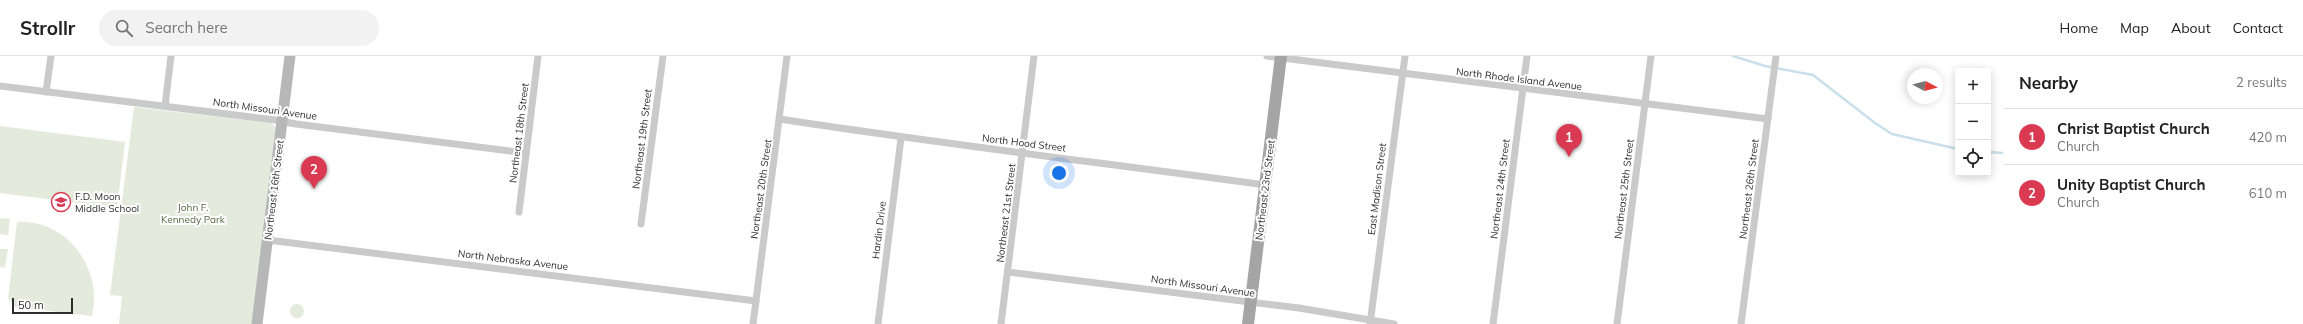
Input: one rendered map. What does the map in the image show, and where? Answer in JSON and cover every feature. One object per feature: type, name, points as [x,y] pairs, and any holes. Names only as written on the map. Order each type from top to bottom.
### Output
[{"type":"main road","name":"Northeast 23rd Street","points":[[1248,324],[1281,57]]},
{"type":"street","points":[[46,92],[51,56]]},
{"type":"street","points":[[165,106],[171,56]]},
{"type":"street","name":"Northeast 16th Street","points":[[257,324],[290,56]]},
{"type":"street","name":"Northeast 18th Street","points":[[519,212],[538,56]]},
{"type":"street","name":"Northeast 19th Street","points":[[641,224],[663,56]]},
{"type":"street","name":"Northeast 20th Street","points":[[753,324],[787,56]]},
{"type":"street","name":"Northeast 21st Street","points":[[1001,324],[1024,152],[1034,56]]},
{"type":"street","name":"North Rhode Island Avenue","points":[[1267,56],[1645,105],[1768,119]]},
{"type":"street","name":"East Madison Street","points":[[1370,322],[1405,56]]},
{"type":"street","name":"Northeast 24th Street","points":[[1493,324],[1527,56]]},
{"type":"street","name":"Northeast 25th Street","points":[[1617,324],[1651,56]]},
{"type":"street","name":"Northeast 26th Street","points":[[1741,324],[1776,56]]},
{"type":"street","name":"North Missouri Avenue","points":[[0,86],[526,153]]},
{"type":"street","name":"North Hood Street","points":[[780,119],[901,138],[1024,152],[1265,185]]},
{"type":"street","name":"Hardin Drive","points":[[878,324],[901,138]]},
{"type":"street","name":"North Nebraska Avenue","points":[[268,240],[756,300]]},
{"type":"street","name":"North Missouri Avenue","points":[[1008,272],[1250,302],[1330,313],[1370,322],[1394,324]]},
{"type":"green space","name":"John F. Kennedy Park","points":[[134,107],[271,123],[276,127],[252,324],[119,324],[122,296],[110,295]]},
{"type":"green space","points":[[0,126],[125,142],[117,208],[0,193]]},
{"type":"green space","points":[[0,218],[10,219],[8,235],[0,234]]},
{"type":"green space","points":[[17,222],[35,223],[52,229],[66,238],[78,251],[87,265],[92,281],[94,299],[92,316],[15,307],[8,298]]},
{"type":"green space","points":[[0,249],[8,249],[5,268],[0,267]]},
{"type":"green space","points":[[294,304],[300,304],[304,308],[304,314],[300,318],[294,318],[290,314],[290,308]]},
{"type":"waterway","points":[[1733,56],[1765,66],[1813,75],[1875,123],[1892,134],[1955,148]]},
{"type":"waterway","points":[[1991,152],[2003,153]]},
{"type":"place","name":"Christ Baptist Church","points":[[1569,157]]},
{"type":"place","name":"Unity Baptist Church","points":[[314,189]]},
{"type":"place","name":"F.D. Moon Middle School","points":[[61,202]]}]
